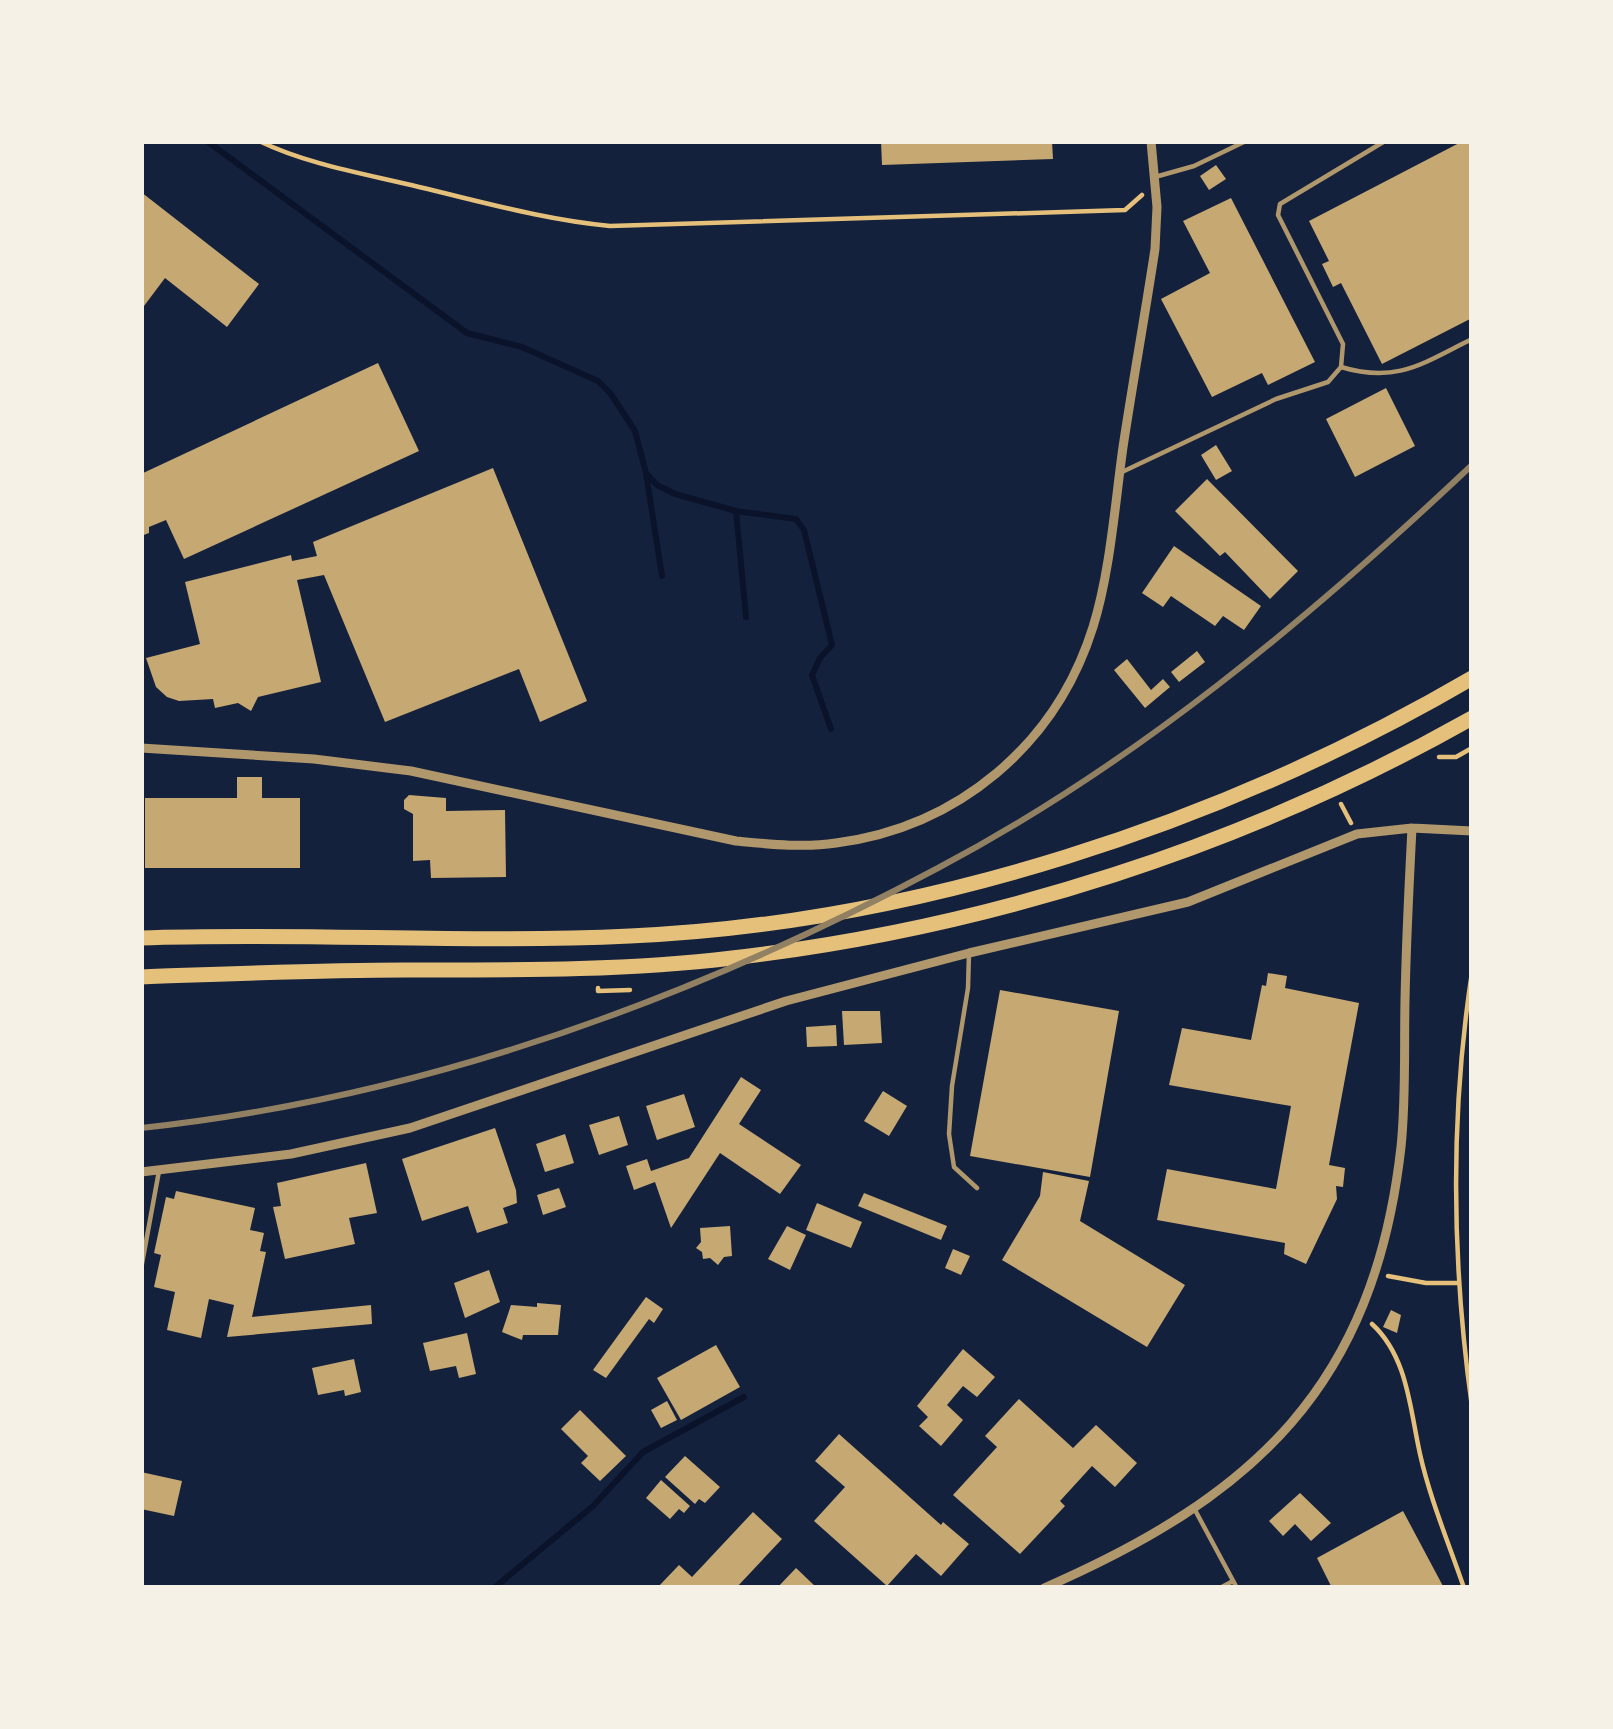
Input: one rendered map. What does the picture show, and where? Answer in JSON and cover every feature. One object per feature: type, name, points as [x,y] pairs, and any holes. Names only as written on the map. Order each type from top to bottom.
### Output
[{"type":"main road","points":[[141,938],[630,937],[834,911],[1048,863],[1256,784],[1359,739],[1472,678]]},
{"type":"main road","points":[[141,977],[633,966],[822,946],[951,920],[1177,853],[1304,802],[1472,718]]},
{"type":"street","points":[[141,748],[314,759],[411,771],[736,842],[833,844],[919,822],[959,802],[999,773],[1053,714],[1095,622],[1155,249],[1150,141]]},
{"type":"street","points":[[141,1172],[270,1157],[378,1137],[766,1007],[1188,902],[1336,840],[1412,828],[1470,830]]},
{"type":"street","points":[[1044,1588],[1122,1553],[1196,1510],[1253,1464],[1304,1407],[1361,1313],[1388,1233],[1402,1144],[1412,828]]},
{"type":"lane","points":[[1155,181],[1246,141]]},
{"type":"lane","points":[[1119,473],[1276,399],[1328,382],[1341,367],[1343,344],[1278,214],[1280,204],[1385,141]]},
{"type":"lane","points":[[1341,367],[1370,376],[1410,369],[1472,339]]},
{"type":"lane","points":[[969,953],[950,1134],[954,1167],[977,1188]]},
{"type":"lane","points":[[141,1269],[159,1171]]},
{"type":"lane","points":[[1196,1510],[1235,1584],[1220,1588]]},
{"type":"path","points":[[259,141],[284,153],[415,186],[566,222],[610,226],[1125,210],[1155,181]]},
{"type":"path","points":[[1434,758],[1456,757],[1472,748]]},
{"type":"path","points":[[1472,972],[1456,1171],[1459,1283],[1472,1407]]},
{"type":"path","points":[[598,982],[598,991],[630,990]]},
{"type":"path","points":[[1376,1273],[1426,1283],[1459,1283]]},
{"type":"path","points":[[1361,1313],[1382,1333],[1411,1396],[1420,1454],[1464,1588]]},
{"type":"building","points":[[881,141],[1052,141],[1053,159],[882,165]]},
{"type":"building","points":[[1463,141],[1472,141],[1472,318],[1382,364],[1341,283],[1333,287],[1322,264],[1329,261],[1309,221]]},
{"type":"building","points":[[1216,165],[1226,179],[1209,190],[1200,176]]},
{"type":"building","points":[[141,192],[259,284],[227,327],[165,278],[141,310]]},
{"type":"building","points":[[1231,198],[1315,362],[1268,385],[1262,373],[1212,397],[1161,299],[1210,273],[1183,221]]},
{"type":"building","points":[[378,363],[419,451],[184,559],[166,520],[141,536],[141,474]]},
{"type":"building","points":[[1386,388],[1415,446],[1355,477],[1326,419]]},
{"type":"building","points":[[1216,445],[1232,471],[1216,480],[1201,455]]},
{"type":"building","points":[[493,468],[587,701],[540,722],[519,669],[385,722],[324,575],[297,580],[321,682],[258,697],[251,711],[238,703],[215,708],[213,699],[179,701],[156,687],[146,658],[200,644],[185,582],[291,555],[292,561],[317,556],[313,542]]},
{"type":"building","points":[[1207,479],[1298,571],[1270,599],[1225,552],[1220,556],[1175,511]]},
{"type":"building","points":[[1174,546],[1261,606],[1244,630],[1223,616],[1215,626],[1171,596],[1163,607],[1142,593]]},
{"type":"building","points":[[1197,651],[1205,662],[1179,682],[1171,672]]},
{"type":"building","points":[[1127,659],[1151,690],[1163,679],[1170,687],[1145,708],[1114,670]]},
{"type":"building","points":[[237,777],[262,777],[262,798],[300,798],[300,868],[145,868],[145,798],[237,798]]},
{"type":"building","points":[[409,795],[446,798],[446,811],[505,810],[506,877],[431,878],[430,860],[413,861],[413,814],[404,809]]},
{"type":"building","points":[[1268,973],[1287,976],[1285,988],[1359,1003],[1329,1165],[1345,1168],[1343,1187],[1336,1186],[1337,1199],[1306,1264],[1284,1254],[1285,1243],[1157,1220],[1167,1169],[1276,1189],[1291,1106],[1169,1085],[1182,1028],[1251,1040]]},
{"type":"building","points":[[1000,990],[1119,1011],[1090,1177],[970,1156]]},
{"type":"building","points":[[842,1011],[880,1011],[882,1043],[844,1045]]},
{"type":"building","points":[[836,1025],[837,1046],[807,1047],[806,1027]]},
{"type":"building","points":[[741,1077],[761,1090],[739,1124],[801,1165],[780,1194],[720,1153],[671,1228],[655,1182],[634,1190],[626,1166],[647,1159],[651,1171],[689,1158]]},
{"type":"building","points":[[883,1091],[907,1106],[889,1136],[864,1121]]},
{"type":"building","points":[[684,1094],[695,1127],[657,1140],[646,1106]]},
{"type":"building","points":[[619,1116],[628,1145],[599,1155],[589,1125]]},
{"type":"building","points":[[495,1128],[516,1190],[517,1203],[503,1208],[508,1223],[477,1233],[468,1206],[422,1221],[402,1159]]},
{"type":"building","points":[[565,1134],[574,1163],[545,1172],[536,1144]]},
{"type":"building","points":[[366,1163],[377,1213],[349,1218],[355,1244],[285,1259],[273,1207],[281,1206],[277,1183]]},
{"type":"building","points":[[1043,1172],[1089,1181],[1080,1221],[1185,1285],[1147,1347],[1002,1260],[1040,1196]]},
{"type":"building","points":[[559,1188],[566,1207],[543,1215],[537,1195]]},
{"type":"building","points":[[176,1191],[255,1208],[250,1230],[264,1233],[260,1251],[266,1252],[252,1317],[371,1305],[372,1324],[227,1337],[234,1305],[209,1299],[201,1338],[167,1330],[175,1292],[154,1287],[161,1255],[154,1253],[166,1197],[174,1199]]},
{"type":"building","points":[[864,1193],[947,1226],[941,1240],[858,1206]]},
{"type":"building","points":[[817,1203],[862,1222],[851,1248],[806,1230]]},
{"type":"building","points":[[730,1226],[732,1256],[718,1265],[703,1259],[696,1248],[701,1242],[700,1228]]},
{"type":"building","points":[[787,1226],[806,1235],[790,1270],[768,1259]]},
{"type":"building","points":[[953,1249],[970,1256],[961,1275],[945,1268]]},
{"type":"building","points":[[489,1270],[500,1302],[465,1318],[454,1283]]},
{"type":"building","points":[[646,1297],[663,1309],[654,1323],[649,1319],[606,1378],[593,1370]]},
{"type":"building","points":[[537,1303],[561,1305],[558,1335],[523,1335],[522,1340],[502,1332],[511,1305],[537,1307]]},
{"type":"building","points":[[1391,1310],[1401,1315],[1397,1333],[1383,1327]]},
{"type":"building","points":[[467,1333],[476,1374],[459,1378],[456,1366],[430,1371],[423,1343]]},
{"type":"building","points":[[716,1345],[740,1387],[681,1420],[657,1378]]},
{"type":"building","points":[[963,1349],[995,1377],[977,1397],[963,1386],[947,1405],[963,1420],[941,1446],[919,1426],[928,1417],[917,1406]]},
{"type":"building","points":[[354,1359],[361,1392],[318,1395],[312,1368]]},
{"type":"building","points":[[1019,1399],[1073,1448],[1096,1425],[1137,1463],[1115,1487],[1092,1466],[1060,1501],[1065,1506],[1020,1554],[953,1495],[997,1447],[985,1436]]},
{"type":"building","points":[[667,1401],[677,1420],[661,1428],[651,1410]]},
{"type":"building","points":[[580,1410],[626,1456],[600,1481],[581,1463],[588,1456],[561,1429]]},
{"type":"building","points":[[839,1434],[969,1544],[941,1576],[916,1554],[887,1586],[814,1521],[845,1487],[815,1461]]},
{"type":"building","points":[[685,1456],[720,1487],[705,1503],[699,1499],[695,1504],[665,1477]]},
{"type":"building","points":[[141,1472],[182,1481],[174,1516],[141,1509]]},
{"type":"building","points":[[661,1480],[690,1506],[684,1513],[679,1509],[670,1519],[646,1498]]},
{"type":"building","points":[[1300,1493],[1331,1523],[1311,1541],[1295,1524],[1283,1536],[1269,1521]]},
{"type":"building","points":[[1403,1511],[1444,1588],[1332,1588],[1317,1558]]},
{"type":"building","points":[[753,1512],[782,1539],[736,1588],[657,1588],[679,1565],[692,1577]]},
{"type":"building","points":[[796,1568],[817,1588],[777,1588]]},
{"type":"waterway","points":[[207,141],[467,333],[522,347],[598,381],[635,431],[646,473],[657,485],[736,511],[796,519],[804,530],[832,645],[812,675],[831,729]]},
{"type":"waterway","points":[[646,473],[662,576]]},
{"type":"waterway","points":[[736,511],[746,617]]},
{"type":"waterway","points":[[494,1588],[593,1506],[643,1452],[744,1397]]},
{"type":"railway","points":[[141,1128],[246,1114],[451,1067],[651,1000],[844,916],[1011,827],[1151,735],[1284,632],[1472,465]]}]
